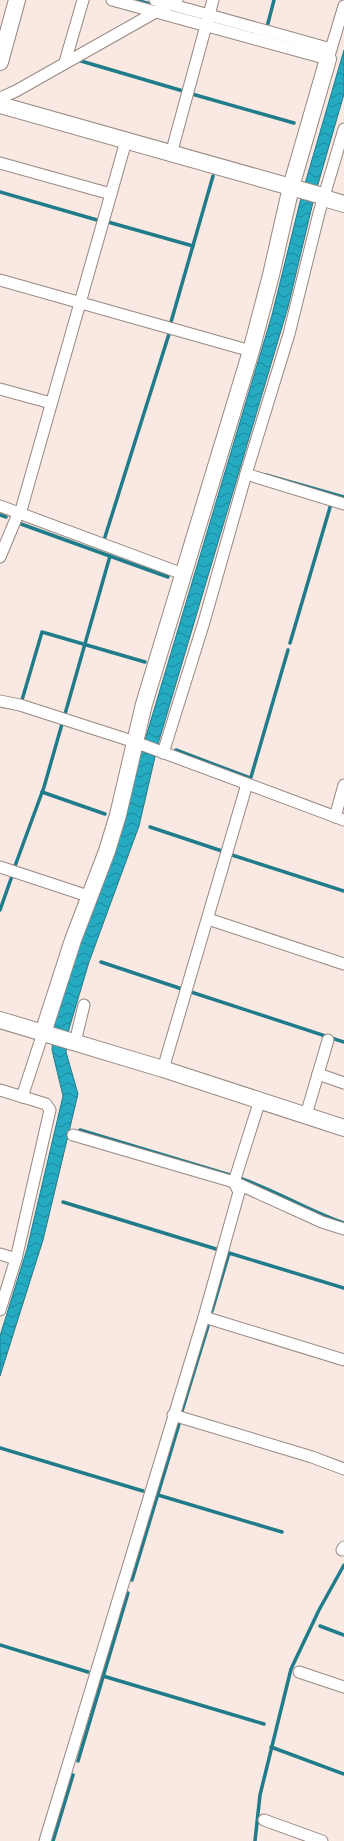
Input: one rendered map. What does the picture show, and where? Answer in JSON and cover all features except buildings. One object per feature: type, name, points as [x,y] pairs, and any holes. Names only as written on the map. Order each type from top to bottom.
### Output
[{"type":"street","points":[[0,62],[17,0]]},
{"type":"street","points":[[65,62],[83,0]]},
{"type":"street","points":[[112,0],[208,21],[330,54]]},
{"type":"street","points":[[155,0],[173,2],[208,21]]},
{"type":"street","points":[[171,154],[213,0]]},
{"type":"street","points":[[0,98],[16,91],[173,2]]},
{"type":"street","points":[[22,1097],[47,1034],[73,940],[88,896],[107,851],[118,815],[138,743],[144,704],[251,351],[344,6]]},
{"type":"street","points":[[0,105],[294,188],[344,204]]},
{"type":"street","points":[[161,752],[204,622],[246,474],[289,334],[321,196],[344,129]]},
{"type":"street","points":[[0,557],[19,514],[126,141]]},
{"type":"street","points":[[0,162],[111,194]]},
{"type":"street","points":[[0,280],[251,351]]},
{"type":"street","points":[[0,389],[51,403]]},
{"type":"street","points":[[246,474],[344,504]]},
{"type":"street","points":[[0,506],[183,574]]},
{"type":"street","points":[[0,701],[20,705],[138,743],[339,818],[344,785]]},
{"type":"street","points":[[163,1069],[247,784]]},
{"type":"street","points":[[0,866],[88,896]]},
{"type":"street","points":[[208,919],[344,964]]},
{"type":"street","points":[[75,1042],[84,1005]]},
{"type":"street","points":[[0,1020],[163,1069],[344,1128]]},
{"type":"street","points":[[306,1115],[328,1040]]},
{"type":"street","points":[[318,1074],[344,1083]]},
{"type":"street","points":[[0,1090],[46,1104],[50,1110],[16,1259],[0,1310]]},
{"type":"street","points":[[45,1841],[173,1415],[204,1317],[239,1192],[234,1182],[260,1100]]},
{"type":"street","points":[[73,1135],[234,1182],[322,1222],[344,1229]]},
{"type":"street","points":[[0,1254],[16,1259]]},
{"type":"street","points":[[204,1317],[344,1360]]},
{"type":"street","points":[[173,1415],[312,1457],[344,1469]]},
{"type":"street","points":[[299,1672],[344,1687]]},
{"type":"street","points":[[264,1820],[322,1841]]},
{"type":"water","points":[[344,50],[344,94],[314,198],[288,307],[158,744],[139,826],[89,962],[69,1029],[66,1052],[78,1094],[43,1240],[0,1376],[0,1336],[27,1249],[63,1096],[52,1050],[54,1023],[81,938],[126,817],[141,749],[145,740],[272,315],[302,194]]},
{"type":"waterway","points":[[136,0],[154,5]]},
{"type":"waterway","points":[[267,27],[274,0]]},
{"type":"waterway","points":[[81,61],[183,91]]},
{"type":"waterway","points":[[192,94],[294,123]]},
{"type":"waterway","points":[[171,322],[213,176]]},
{"type":"waterway","points":[[0,192],[97,220]]},
{"type":"waterway","points":[[108,222],[193,246]]},
{"type":"waterway","points":[[104,540],[169,334]]},
{"type":"waterway","points":[[266,475],[344,497]]},
{"type":"waterway","points":[[290,643],[331,504]]},
{"type":"waterway","points":[[0,515],[6,517]]},
{"type":"waterway","points":[[21,524],[168,577]]},
{"type":"waterway","points":[[65,714],[110,556]]},
{"type":"waterway","points":[[22,700],[42,632],[145,662]]},
{"type":"waterway","points":[[176,750],[250,778],[288,650]]},
{"type":"waterway","points":[[15,866],[44,787],[62,724]]},
{"type":"waterway","points":[[42,792],[105,814]]},
{"type":"waterway","points":[[150,827],[222,851]]},
{"type":"waterway","points":[[232,855],[344,891]]},
{"type":"waterway","points":[[0,910],[12,876]]},
{"type":"waterway","points":[[101,962],[182,989]]},
{"type":"waterway","points":[[191,992],[344,1042]]},
{"type":"waterway","points":[[80,1130],[230,1175]]},
{"type":"waterway","points":[[242,1179],[344,1223]]},
{"type":"waterway","points":[[63,1202],[216,1249]]},
{"type":"waterway","points":[[212,1311],[229,1253],[344,1288]]},
{"type":"waterway","points":[[182,1411],[208,1326]]},
{"type":"waterway","points":[[132,1580],[179,1424]]},
{"type":"waterway","points":[[0,1448],[143,1491]]},
{"type":"waterway","points":[[158,1495],[282,1532]]},
{"type":"waterway","points":[[255,1841],[260,1795],[291,1669],[319,1610],[344,1565]]},
{"type":"waterway","points":[[78,1761],[128,1593]]},
{"type":"waterway","points":[[320,1626],[344,1635]]},
{"type":"waterway","points":[[0,1645],[88,1672]]},
{"type":"waterway","points":[[103,1676],[264,1724]]},
{"type":"waterway","points":[[271,1747],[344,1774]]},
{"type":"waterway","points":[[53,1841],[73,1775]]}]
